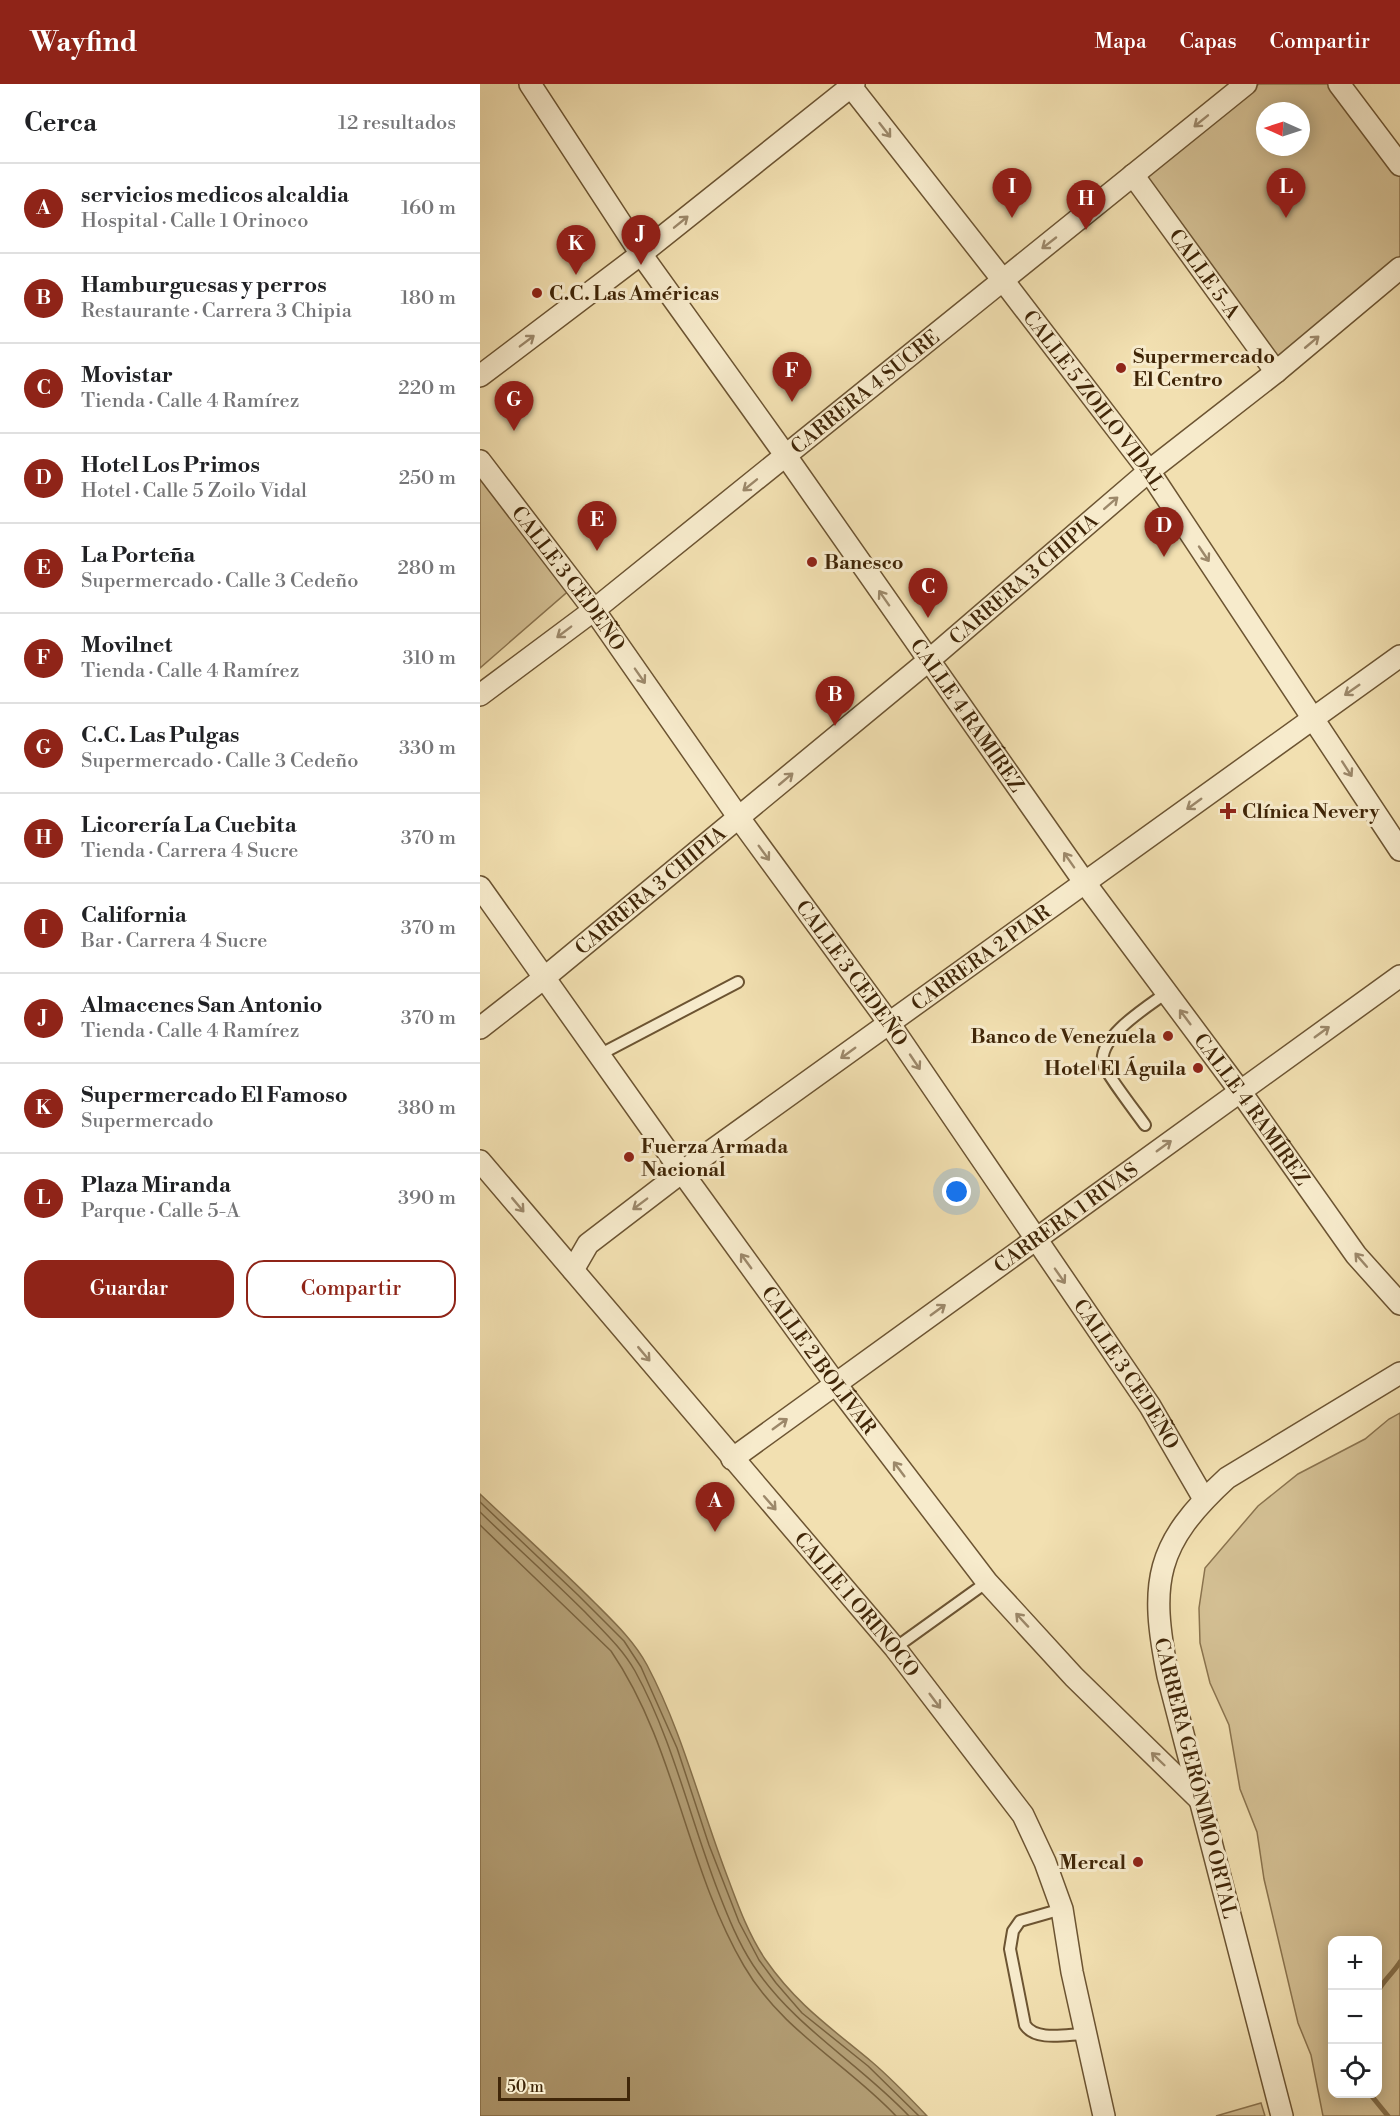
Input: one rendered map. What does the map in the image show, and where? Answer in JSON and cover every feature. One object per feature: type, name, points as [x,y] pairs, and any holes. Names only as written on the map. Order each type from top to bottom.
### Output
[{"type":"street","name":"CALLE 4 RAMÍREZ","points":[[530,84],[641,254],[786,456],[1085,883],[1240,1091],[1356,1255],[1400,1304]]},
{"type":"street","name":"CARRERA 4 SUCRE","points":[[480,694],[594,610],[1246,84]]},
{"type":"street","points":[[1339,84],[1400,165]]},
{"type":"street","points":[[480,376],[641,254],[852,85]]},
{"type":"street","name":"CALLE 5 ZOILO VIDAL","points":[[852,85],[1149,471],[1400,850]]},
{"type":"street","name":"CALLE 5-A","points":[[1133,176],[1276,372]]},
{"type":"street","name":"CARRERA 3 CHIPIA","points":[[480,1028],[544,978],[928,661],[1149,471],[1276,372],[1400,268]]},
{"type":"street","name":"CALLE 3 CEDEÑO","points":[[480,461],[594,610],[739,818],[889,1023],[1150,1406],[1204,1500]]},
{"type":"street","name":"CARRERA 2 PIAR","points":[[573,1270],[588,1244],[682,1172],[1400,656]]},
{"type":"street","name":"CALLE 2 BOLÍVAR","points":[[480,887],[598,1055],[835,1383],[987,1582],[1074,1677],[1200,1800]]},
{"type":"street","name":"CARRERA 1 RIVAS","points":[[732,1458],[1400,976]]},
{"type":"street","name":"CALLE 1 ORINOCO","points":[[480,1161],[896,1648],[1023,1815],[1045,1862],[1062,1909],[1072,1972],[1104,2116]]},
{"type":"street","name":"CARRERA GERÓNIMO ORTAL","points":[[1282,2116],[1168,1676],[1158,1614],[1160,1579],[1172,1544],[1181,1528],[1204,1500],[1227,1478],[1400,1373]]},
{"type":"lane","points":[[598,1055],[738,982]]},
{"type":"lane","points":[[1145,1125],[1103,1065],[1103,1049],[1110,1038],[1166,993]]},
{"type":"lane","points":[[896,1648],[987,1582]]},
{"type":"lane","points":[[1062,1909],[1020,1921],[1013,1931],[1010,1949],[1025,2025],[1029,2031],[1037,2035],[1086,2034]]},
{"type":"shaded area","points":[[1259,84],[1331,84],[1400,175],[1400,260],[1277,363],[1142,177]]},
{"type":"shaded area","points":[[480,451],[573,587],[480,668]]},
{"type":"shaded area","points":[[1400,1413],[1400,2116],[1323,2116],[1311,2055],[1298,2023],[1264,1879],[1257,1832],[1240,1789],[1229,1725],[1210,1683],[1200,1643],[1199,1608],[1205,1568],[1258,1506],[1298,1474],[1365,1439]]},
{"type":"shaded area","points":[[1261,2103],[1265,2116],[1216,2116]]},
{"type":"water","points":[[480,1494],[602,1610],[642,1656],[671,1717],[741,1911],[765,1959],[802,2003],[879,2068],[927,2116],[480,2116]]},
{"type":"waterway","points":[[1379,1990],[1400,1962]]},
{"type":"waterway","points":[[1373,2098],[1388,2116]]},
{"type":"place","name":"California","points":[[1012,218]]},
{"type":"place","name":"Plaza Miranda","points":[[1286,218]]},
{"type":"place","name":"Licorería La Cuebita","points":[[1086,230]]},
{"type":"place","name":"Almacenes San Antonio","points":[[641,265]]},
{"type":"place","name":"Supermercado El Famoso","points":[[576,275]]},
{"type":"place","name":"C.C. Las Américas","points":[[537,293]]},
{"type":"place","name":"Supermercado El Centro","points":[[1121,368]]},
{"type":"place","name":"Movilnet","points":[[792,402]]},
{"type":"place","name":"C.C. Las Pulgas","points":[[514,431]]},
{"type":"place","name":"La Porteña","points":[[597,551]]},
{"type":"place","name":"Hotel Los Primos","points":[[1164,557]]},
{"type":"place","name":"Banesco","points":[[812,562]]},
{"type":"place","name":"Movistar","points":[[928,618]]},
{"type":"place","name":"Hamburguesas y perros","points":[[835,726]]},
{"type":"place","name":"Clínica Nevery","points":[[1228,811]]},
{"type":"place","name":"Banco de Venezuela","points":[[1168,1036]]},
{"type":"place","name":"Hotel El Águila","points":[[1198,1068]]},
{"type":"place","name":"Fuerza Armada Nacional","points":[[629,1157]]},
{"type":"place","name":"servicios medicos alcaldia","points":[[715,1532]]},
{"type":"place","name":"Mercal","points":[[1138,1862]]}]
